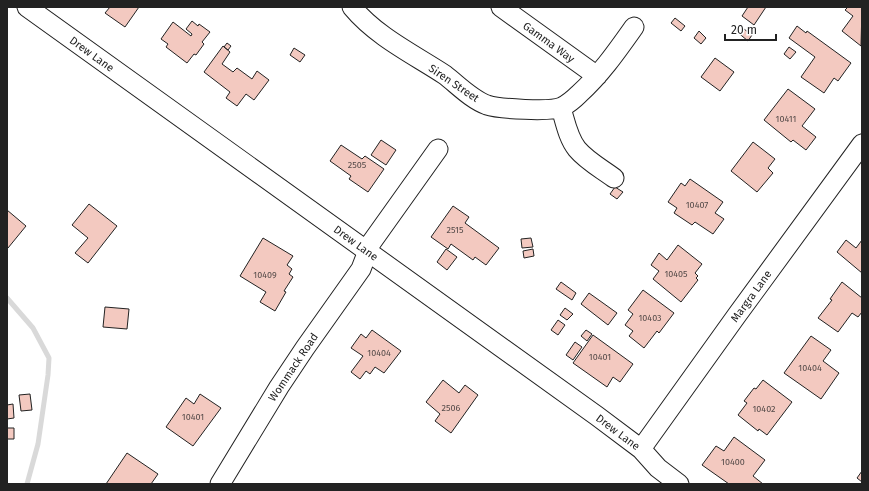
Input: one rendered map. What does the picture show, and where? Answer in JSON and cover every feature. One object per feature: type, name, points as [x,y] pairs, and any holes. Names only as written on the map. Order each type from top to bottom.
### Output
[{"type":"street","name":"Drew Lane","points":[[27,7],[641,449],[658,468],[679,484]]},
{"type":"street","name":"Siren Street","points":[[352,7],[372,26],[406,52],[443,74],[474,98],[486,104],[499,108],[515,109],[561,108]]},
{"type":"street","name":"Gamma Way","points":[[501,7],[597,76]]},
{"type":"street","points":[[614,178],[576,149],[571,139],[561,108],[573,99],[597,76],[634,27]]},
{"type":"street","name":"Margra Lane","points":[[641,449],[862,144]]},
{"type":"street","name":"Wommack Road","points":[[220,484],[304,348],[361,270],[376,235],[438,149]]},
{"type":"building","points":[[110,7],[139,7],[125,27],[105,13]]},
{"type":"building","points":[[748,7],[766,7],[754,25],[742,16]]},
{"type":"building","points":[[848,7],[862,7],[861,46],[842,31],[853,16],[845,10]]},
{"type":"building","points":[[675,18],[685,26],[681,31],[671,23]]},
{"type":"building","points":[[192,21],[210,32],[202,42],[204,44],[196,55],[194,54],[187,63],[166,47],[168,44],[161,39],[173,22],[191,36],[192,34],[186,29]]},
{"type":"building","points":[[740,26],[752,35],[748,41],[736,31]]},
{"type":"building","points":[[797,26],[806,33],[807,31],[851,63],[838,81],[834,78],[824,93],[801,77],[815,57],[789,38]]},
{"type":"building","points":[[699,31],[706,38],[701,44],[694,38]]},
{"type":"building","points":[[227,43],[231,46],[228,50],[224,47]]},
{"type":"building","points":[[223,46],[230,52],[222,64],[233,72],[237,68],[252,79],[257,71],[269,80],[254,100],[246,94],[237,106],[226,98],[230,92],[204,72]]},
{"type":"building","points":[[789,47],[796,52],[790,59],[784,54]]},
{"type":"building","points":[[294,48],[305,55],[300,62],[290,55]]},
{"type":"building","points":[[715,58],[734,72],[720,91],[701,77]]},
{"type":"building","points":[[788,89],[815,109],[802,126],[816,137],[806,150],[793,140],[791,142],[764,120]]},
{"type":"building","points":[[381,140],[396,150],[386,165],[371,155]]},
{"type":"building","points":[[753,142],[775,159],[768,168],[773,173],[757,192],[731,171]]},
{"type":"building","points":[[341,145],[362,159],[365,156],[384,169],[368,192],[349,179],[351,176],[330,161]]},
{"type":"building","points":[[690,179],[723,202],[715,213],[724,219],[713,234],[695,222],[692,225],[674,213],[677,208],[668,202],[681,183],[685,186]]},
{"type":"building","points":[[615,187],[623,192],[617,199],[610,194]]},
{"type":"building","points":[[89,204],[117,226],[88,263],[75,253],[88,238],[72,225]]},
{"type":"building","points":[[453,206],[469,217],[465,223],[499,248],[486,265],[475,257],[473,260],[451,244],[448,249],[431,237]]},
{"type":"building","points":[[7,210],[26,226],[8,248],[7,247]]},
{"type":"building","points":[[263,238],[293,256],[287,265],[292,269],[289,274],[293,277],[284,291],[286,292],[275,311],[260,302],[266,292],[240,276]]},
{"type":"building","points":[[531,238],[533,247],[522,248],[521,239]]},
{"type":"building","points":[[846,240],[856,248],[862,240],[862,273],[837,252]]},
{"type":"building","points":[[678,245],[702,264],[695,273],[698,276],[696,278],[698,280],[681,302],[653,279],[659,271],[651,265],[659,253],[667,260]]},
{"type":"building","points":[[446,249],[457,257],[447,270],[437,262]]},
{"type":"building","points":[[533,249],[534,256],[524,258],[523,251]]},
{"type":"building","points":[[561,282],[576,293],[572,300],[556,289]]},
{"type":"building","points":[[842,282],[862,298],[862,312],[858,317],[852,313],[838,332],[818,318],[832,300],[830,299]]},
{"type":"building","points":[[643,290],[674,313],[659,333],[657,331],[644,348],[629,336],[633,331],[625,325],[633,314],[628,310]]},
{"type":"building","points":[[589,293],[617,313],[608,325],[581,304]]},
{"type":"building","points":[[105,307],[129,309],[127,329],[103,327]]},
{"type":"building","points":[[565,308],[573,314],[567,320],[560,315]]},
{"type":"building","points":[[558,320],[565,325],[558,335],[551,330]]},
{"type":"building","points":[[372,330],[401,351],[384,373],[375,367],[370,374],[366,371],[360,379],[351,372],[363,356],[351,348],[361,334],[366,338]]},
{"type":"building","points":[[586,330],[592,334],[587,341],[581,336]]},
{"type":"building","points":[[593,335],[633,364],[620,382],[613,377],[607,387],[573,363]]},
{"type":"building","points":[[811,336],[831,350],[823,361],[839,373],[821,399],[784,373]]},
{"type":"building","points":[[575,342],[582,347],[573,360],[566,355]]},
{"type":"building","points":[[443,380],[459,393],[465,385],[478,395],[451,433],[435,421],[440,414],[426,402]]},
{"type":"building","points":[[763,380],[792,402],[767,435],[759,429],[758,431],[738,415],[747,403],[744,401],[754,388],[756,389]]},
{"type":"building","points":[[30,394],[32,410],[21,411],[19,395]]},
{"type":"building","points":[[200,394],[221,408],[193,446],[166,427],[186,398],[194,404]]},
{"type":"building","points":[[13,404],[14,418],[7,419],[7,405]]},
{"type":"building","points":[[7,428],[14,428],[14,439],[7,439]]},
{"type":"building","points":[[734,437],[765,460],[753,476],[763,484],[729,484],[702,465],[716,446],[724,451]]},
{"type":"building","points":[[127,453],[158,474],[151,484],[106,484]]},
{"type":"building","points":[[862,471],[862,482],[857,478]]},
{"type":"waterway","points":[[7,298],[33,328],[49,358],[38,444],[27,484]]}]
